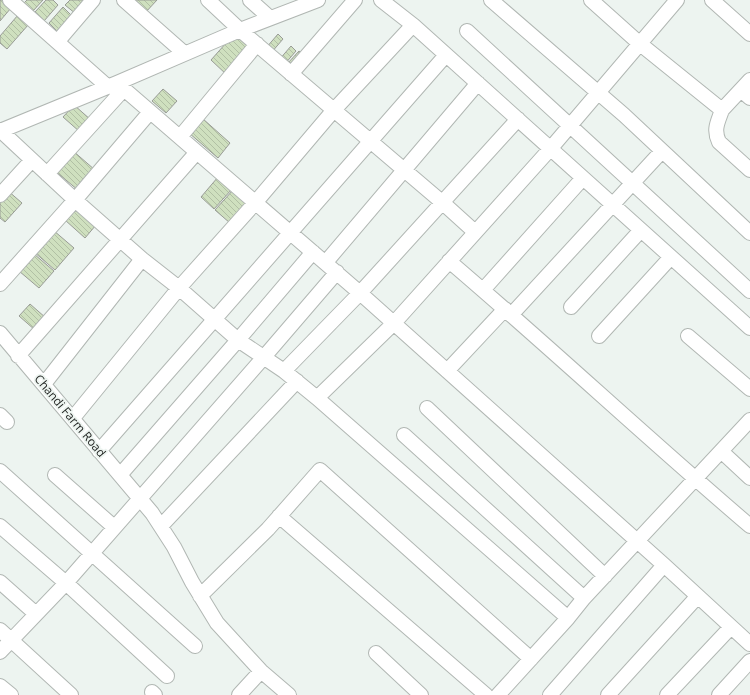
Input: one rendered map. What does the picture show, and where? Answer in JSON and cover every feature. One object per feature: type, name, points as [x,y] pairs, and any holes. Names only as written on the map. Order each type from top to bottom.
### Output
[{"type":"street","points":[[10,0],[58,41],[150,112],[326,262],[750,644]]},
{"type":"street","points":[[58,41],[93,0]]},
{"type":"street","points":[[124,0],[184,53]]},
{"type":"street","points":[[208,0],[240,30],[475,232]]},
{"type":"street","points":[[250,0],[270,18]]},
{"type":"street","points":[[318,0],[184,53],[117,86],[0,131],[142,259],[179,288],[238,340],[284,371],[318,398],[568,618]]},
{"type":"street","points":[[291,74],[355,0]]},
{"type":"street","points":[[381,0],[413,25],[750,328]]},
{"type":"street","points":[[491,0],[598,93],[750,233]]},
{"type":"street","points":[[591,0],[639,43],[722,110]]},
{"type":"street","points":[[318,398],[394,323],[550,148],[677,0]]},
{"type":"street","points":[[712,0],[750,34]]},
{"type":"street","points":[[73,418],[179,288],[334,111],[413,25]]},
{"type":"street","points":[[467,31],[750,291]]},
{"type":"street","points":[[180,137],[257,44]]},
{"type":"street","points":[[99,451],[446,55]]},
{"type":"street","points":[[326,262],[478,83]]},
{"type":"street","points":[[47,174],[117,86]]},
{"type":"street","points":[[747,89],[722,110],[715,131],[719,142],[750,170]]},
{"type":"street","points":[[0,284],[75,200],[150,112]]},
{"type":"street","points":[[284,371],[360,293],[518,119]]},
{"type":"street","points":[[447,371],[508,312],[613,205],[662,151]]},
{"type":"street","points":[[18,356],[197,152]]},
{"type":"street","points":[[0,195],[32,160]]},
{"type":"street","points":[[483,290],[583,178]]},
{"type":"street","points":[[571,307],[641,230]]},
{"type":"street","points":[[120,475],[313,252]]},
{"type":"street","points":[[599,336],[671,257]]},
{"type":"street","points":[[44,384],[142,259]]},
{"type":"street","points":[[449,261],[694,479],[750,526]]},
{"type":"street","points":[[0,652],[66,583],[337,272]]},
{"type":"street","name":"Chandi Farm Road","points":[[0,334],[140,498],[161,526],[200,596],[217,623],[261,672],[289,695]]},
{"type":"street","points":[[688,336],[750,389]]},
{"type":"street","points":[[161,526],[297,381]]},
{"type":"street","points":[[427,408],[605,576]]},
{"type":"street","points":[[498,695],[568,618],[584,598],[638,542],[694,479],[750,420]]},
{"type":"street","points":[[404,435],[584,598]]},
{"type":"street","points":[[721,451],[750,478]]},
{"type":"street","points":[[200,596],[241,556],[320,470],[531,659]]},
{"type":"street","points":[[0,471],[195,646]]},
{"type":"street","points":[[55,475],[114,527]]},
{"type":"street","points":[[279,516],[486,695]]},
{"type":"street","points":[[0,526],[66,583],[167,676]]},
{"type":"street","points":[[550,695],[664,566]]},
{"type":"street","points":[[0,582],[36,614]]},
{"type":"street","points":[[608,695],[697,597]]},
{"type":"street","points":[[667,695],[731,627]]},
{"type":"street","points":[[0,630],[71,695]]},
{"type":"street","points":[[376,652],[421,695]]},
{"type":"street","points":[[719,695],[750,661]]},
{"type":"street","points":[[239,695],[261,672]]},
{"type":"street","points":[[0,686],[10,695]]},
{"type":"building","points":[[0,0],[11,8],[0,21]]},
{"type":"building","points":[[27,0],[43,0],[33,11],[24,3]]},
{"type":"building","points":[[46,0],[53,0],[58,5],[44,21],[35,12]]},
{"type":"building","points":[[70,0],[89,0],[76,14],[65,5]]},
{"type":"building","points":[[134,0],[157,0],[145,13]]},
{"type":"building","points":[[63,7],[73,17],[59,33],[49,23]]},
{"type":"building","points":[[18,15],[29,24],[7,49],[0,43],[0,36]]},
{"type":"building","points":[[234,34],[251,49],[227,75],[211,60]]},
{"type":"building","points":[[278,34],[283,39],[271,53],[266,48]]},
{"type":"building","points":[[291,46],[296,51],[284,65],[279,60]]},
{"type":"building","points":[[299,51],[305,56],[293,70],[287,64]]},
{"type":"building","points":[[163,89],[177,101],[166,113],[152,101]]},
{"type":"building","points":[[74,105],[91,120],[80,132],[63,117]]},
{"type":"building","points":[[202,118],[230,143],[218,158],[189,133]]},
{"type":"building","points":[[72,150],[95,170],[78,190],[55,171]]},
{"type":"building","points":[[218,177],[232,189],[214,209],[201,197]]},
{"type":"building","points":[[7,190],[22,203],[5,222],[0,218],[0,198]]},
{"type":"building","points":[[233,190],[248,202],[230,223],[215,210]]},
{"type":"building","points":[[76,208],[96,225],[85,238],[65,220]]},
{"type":"building","points":[[53,230],[74,248],[55,270],[34,252]]},
{"type":"building","points":[[34,254],[54,271],[39,288],[19,271]]},
{"type":"building","points":[[30,304],[46,318],[35,330],[19,316]]}]
